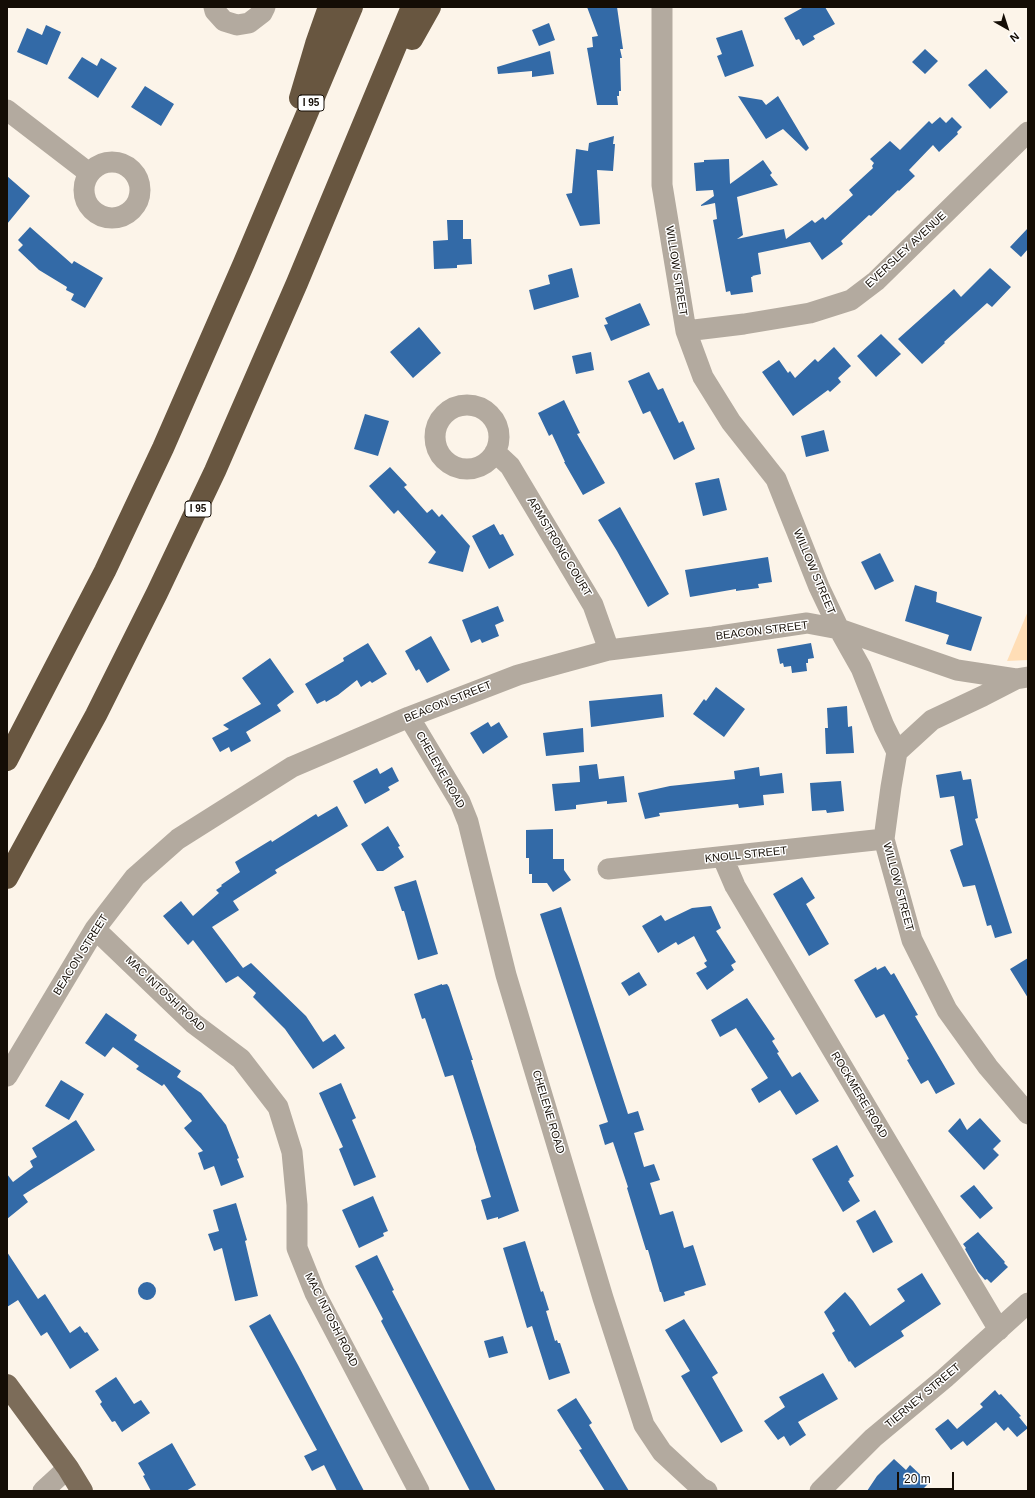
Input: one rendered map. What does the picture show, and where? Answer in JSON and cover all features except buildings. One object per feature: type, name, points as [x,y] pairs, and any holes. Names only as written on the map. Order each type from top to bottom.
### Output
[{"type":"highway","points":[[271,199],[316,44],[329,7]]},
{"type":"highway","name":"I 95","points":[[7,760],[74,633],[131,516],[218,325],[352,7]]},
{"type":"highway","name":"I 95","points":[[7,878],[96,715],[186,532],[243,409],[412,7]]},
{"type":"highway","points":[[362,127],[430,7]]},
{"type":"main road","points":[[7,1385],[68,1468],[82,1491]]},
{"type":"street","points":[[214,7],[215,12],[224,21],[237,25],[249,22],[262,13],[265,7]]},
{"type":"street","name":"WILLOW STREET","points":[[662,7],[662,185],[686,331],[703,377],[731,422],[776,479],[819,587],[839,629],[861,668],[884,726],[897,752],[884,839],[912,940],[947,1010],[988,1068],[1028,1114]]},
{"type":"street","points":[[7,110],[89,173]]},
{"type":"street","name":"EVERSLEY AVENUE","points":[[686,331],[744,324],[810,313],[850,300],[876,281],[1028,132]]},
{"type":"street","name":"ARMSTRONG COURT","points":[[495,452],[510,466],[592,605],[609,650]]},
{"type":"street","name":"BEACON STREET","points":[[7,1076],[95,928],[135,877],[178,839],[292,767],[410,717],[518,675],[609,650],[807,623],[839,629],[957,670],[1022,678]]},
{"type":"street","points":[[897,752],[932,720],[1022,678]]},
{"type":"street","name":"CHELENE ROAD","points":[[410,717],[460,802],[468,822],[506,975],[603,1298],[644,1425],[662,1452],[701,1488],[707,1491]]},
{"type":"street","name":"KNOLL STREET","points":[[608,869],[723,858],[884,839]]},
{"type":"street","name":"ROCKMERE ROAD","points":[[723,858],[739,893],[999,1330]]},
{"type":"street","name":"MAC INTOSH ROAD","points":[[95,928],[193,1023],[241,1059],[278,1107],[292,1152],[297,1205],[297,1248],[315,1293],[419,1491]]},
{"type":"street","name":"TIERNEY STREET","points":[[824,1490],[873,1438],[945,1378],[1028,1303]]},
{"type":"street","points":[[43,1491],[68,1468]]},
{"type":"shaded area","points":[[1028,611],[1028,660],[1007,661],[1010,654]]}]
